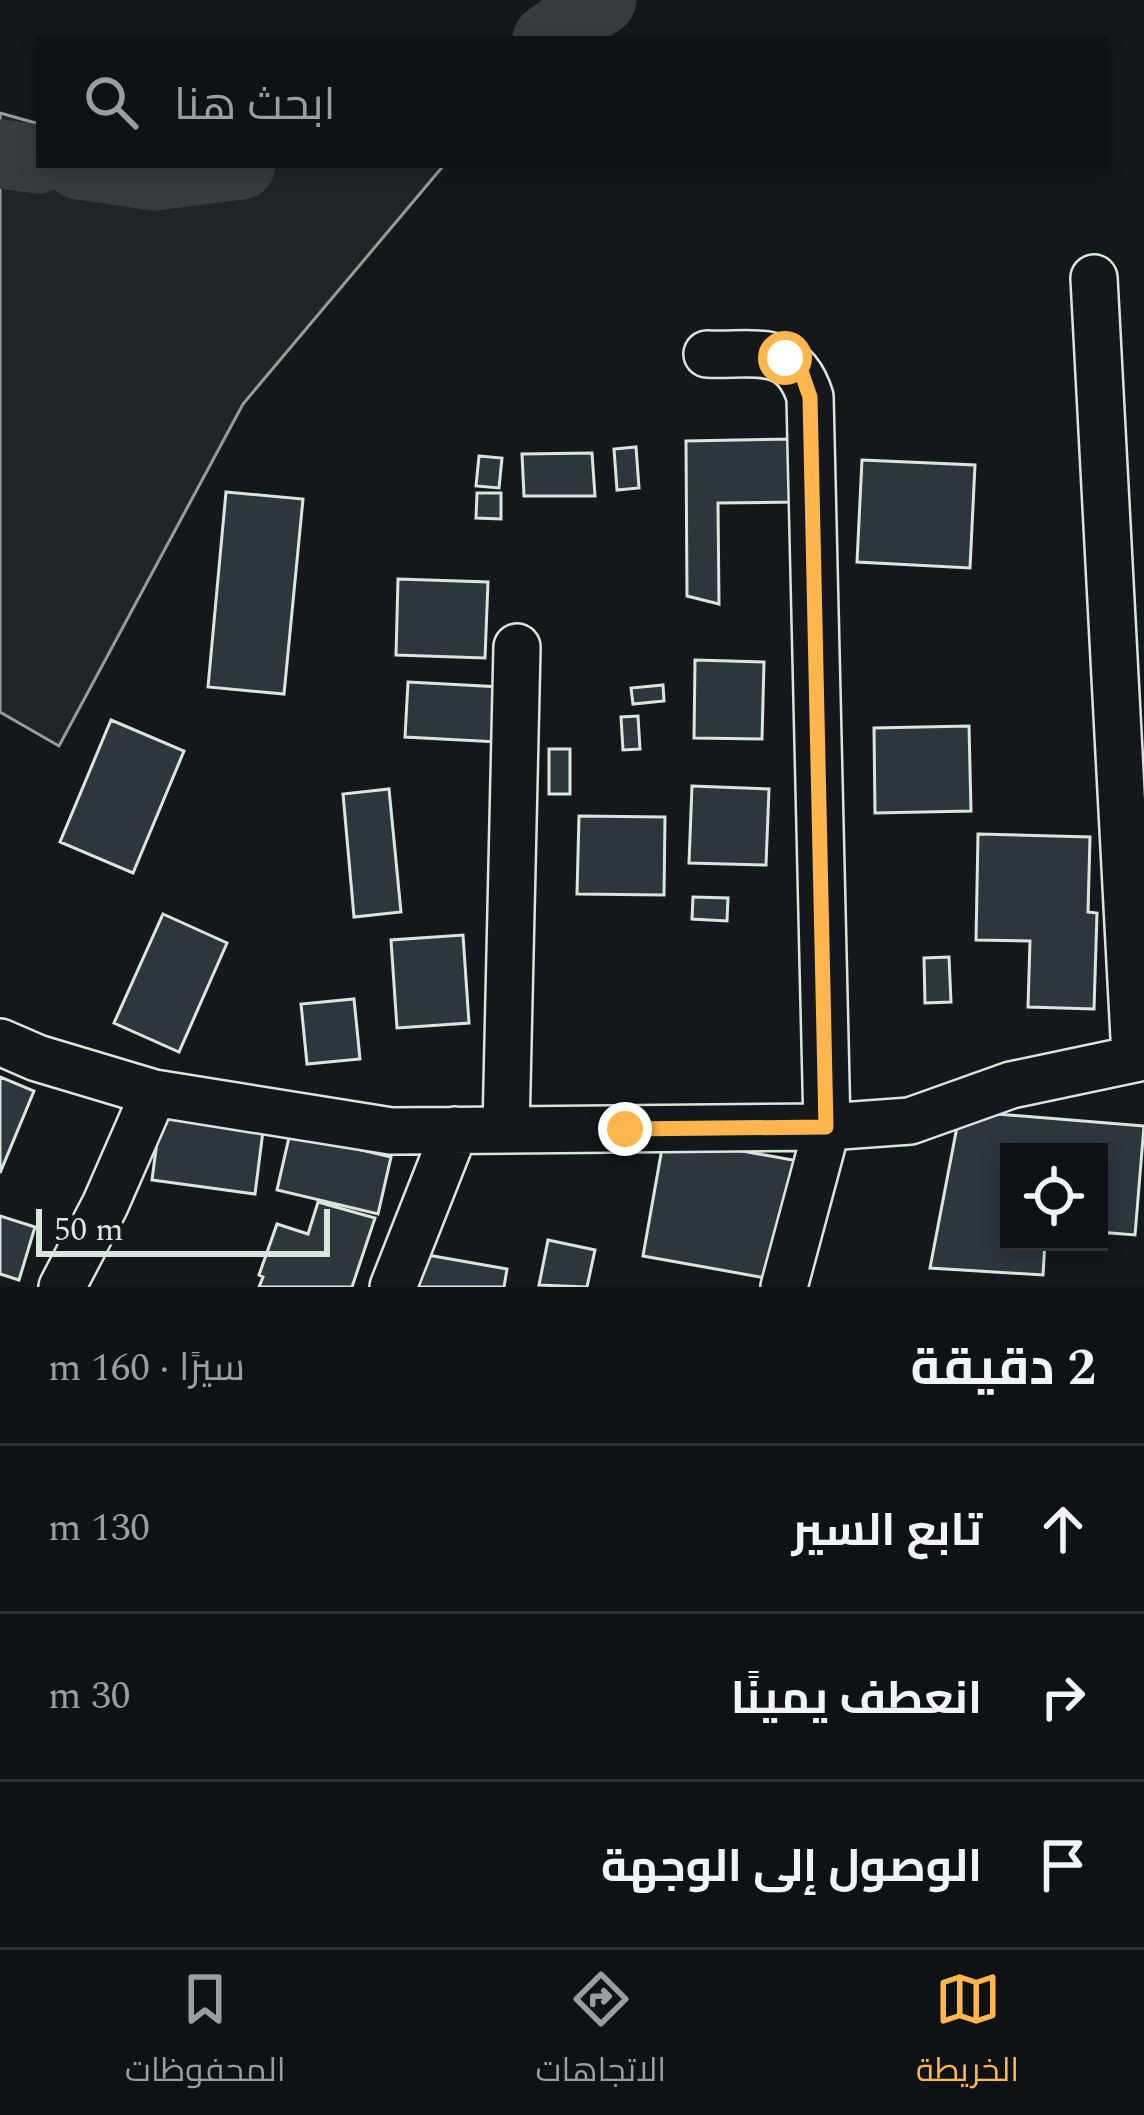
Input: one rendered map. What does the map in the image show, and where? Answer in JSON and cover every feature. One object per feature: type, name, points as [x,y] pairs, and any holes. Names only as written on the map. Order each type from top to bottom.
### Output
[{"type":"street","points":[[0,1042],[154,1094],[391,1131],[826,1127],[910,1121],[1011,1085],[1140,1057],[1094,278]]},
{"type":"street","points":[[707,354],[785,358],[802,374],[810,397],[826,1127],[784,1287]]},
{"type":"street","points":[[506,1130],[517,647]]},
{"type":"street","points":[[62,1287],[154,1094]]},
{"type":"street","points":[[393,1287],[455,1130]]},
{"type":"shaded area","points":[[0,113],[36,123],[36,168],[441,168],[243,404],[59,746],[0,712]]},
{"type":"building","points":[[796,439],[796,502],[718,503],[719,604],[687,596],[686,441]]},
{"type":"building","points":[[636,447],[639,488],[617,490],[614,449]]},
{"type":"building","points":[[592,453],[595,496],[524,496],[522,454]]},
{"type":"building","points":[[479,456],[502,458],[499,488],[476,486]]},
{"type":"building","points":[[862,460],[975,465],[970,568],[857,562]]},
{"type":"building","points":[[226,492],[303,499],[284,694],[208,687]]},
{"type":"building","points":[[477,493],[501,493],[501,519],[476,518]]},
{"type":"building","points":[[398,579],[488,582],[485,658],[396,655]]},
{"type":"building","points":[[695,660],[764,662],[762,739],[694,738]]},
{"type":"building","points":[[408,682],[501,687],[498,742],[405,737]]},
{"type":"building","points":[[663,685],[664,701],[633,704],[631,688]]},
{"type":"building","points":[[638,716],[640,749],[623,750],[621,717]]},
{"type":"building","points":[[111,720],[184,751],[133,873],[60,842]]},
{"type":"building","points":[[969,726],[971,811],[875,813],[874,728]]},
{"type":"building","points":[[549,749],[570,749],[570,794],[549,794]]},
{"type":"building","points":[[692,786],[769,789],[766,865],[689,863]]},
{"type":"building","points":[[389,789],[401,912],[354,917],[343,794]]},
{"type":"building","points":[[579,816],[665,817],[664,895],[577,894]]},
{"type":"building","points":[[978,834],[1090,837],[1088,912],[1097,913],[1094,1009],[1028,1007],[1030,941],[976,940]]},
{"type":"building","points":[[693,897],[728,898],[727,921],[692,919]]},
{"type":"building","points":[[163,914],[227,943],[179,1052],[114,1023]]},
{"type":"building","points":[[463,935],[469,1023],[397,1028],[391,940]]},
{"type":"building","points":[[949,957],[951,1002],[925,1003],[924,958]]},
{"type":"building","points":[[354,999],[360,1059],[307,1064],[301,1004]]},
{"type":"building","points":[[0,1077],[34,1091],[0,1173]]},
{"type":"building","points":[[960,1111],[1144,1126],[1135,1235],[1108,1233],[1108,1143],[1000,1143],[1000,1251],[1044,1251],[1043,1275],[930,1268]]},
{"type":"building","points":[[160,1118],[263,1131],[255,1194],[152,1180]]},
{"type":"building","points":[[290,1133],[391,1157],[378,1214],[277,1190]]},
{"type":"building","points":[[664,1137],[798,1161],[777,1280],[643,1256]]},
{"type":"building","points":[[318,1202],[375,1218],[352,1287],[259,1287],[277,1224],[308,1234]]},
{"type":"building","points":[[0,1216],[35,1227],[19,1280],[0,1274]]},
{"type":"building","points":[[548,1240],[595,1250],[587,1287],[539,1285]]},
{"type":"building","points":[[422,1254],[507,1269],[504,1287],[416,1287]]},
{"type":"waterway","points":[[551,36],[602,0]]},
{"type":"waterway","points":[[0,154],[36,159]]},
{"type":"waterway","points":[[100,168],[155,176],[218,168]]},
{"type":"route","points":[[625,1129],[826,1127],[810,397],[802,374],[785,358]]}]
